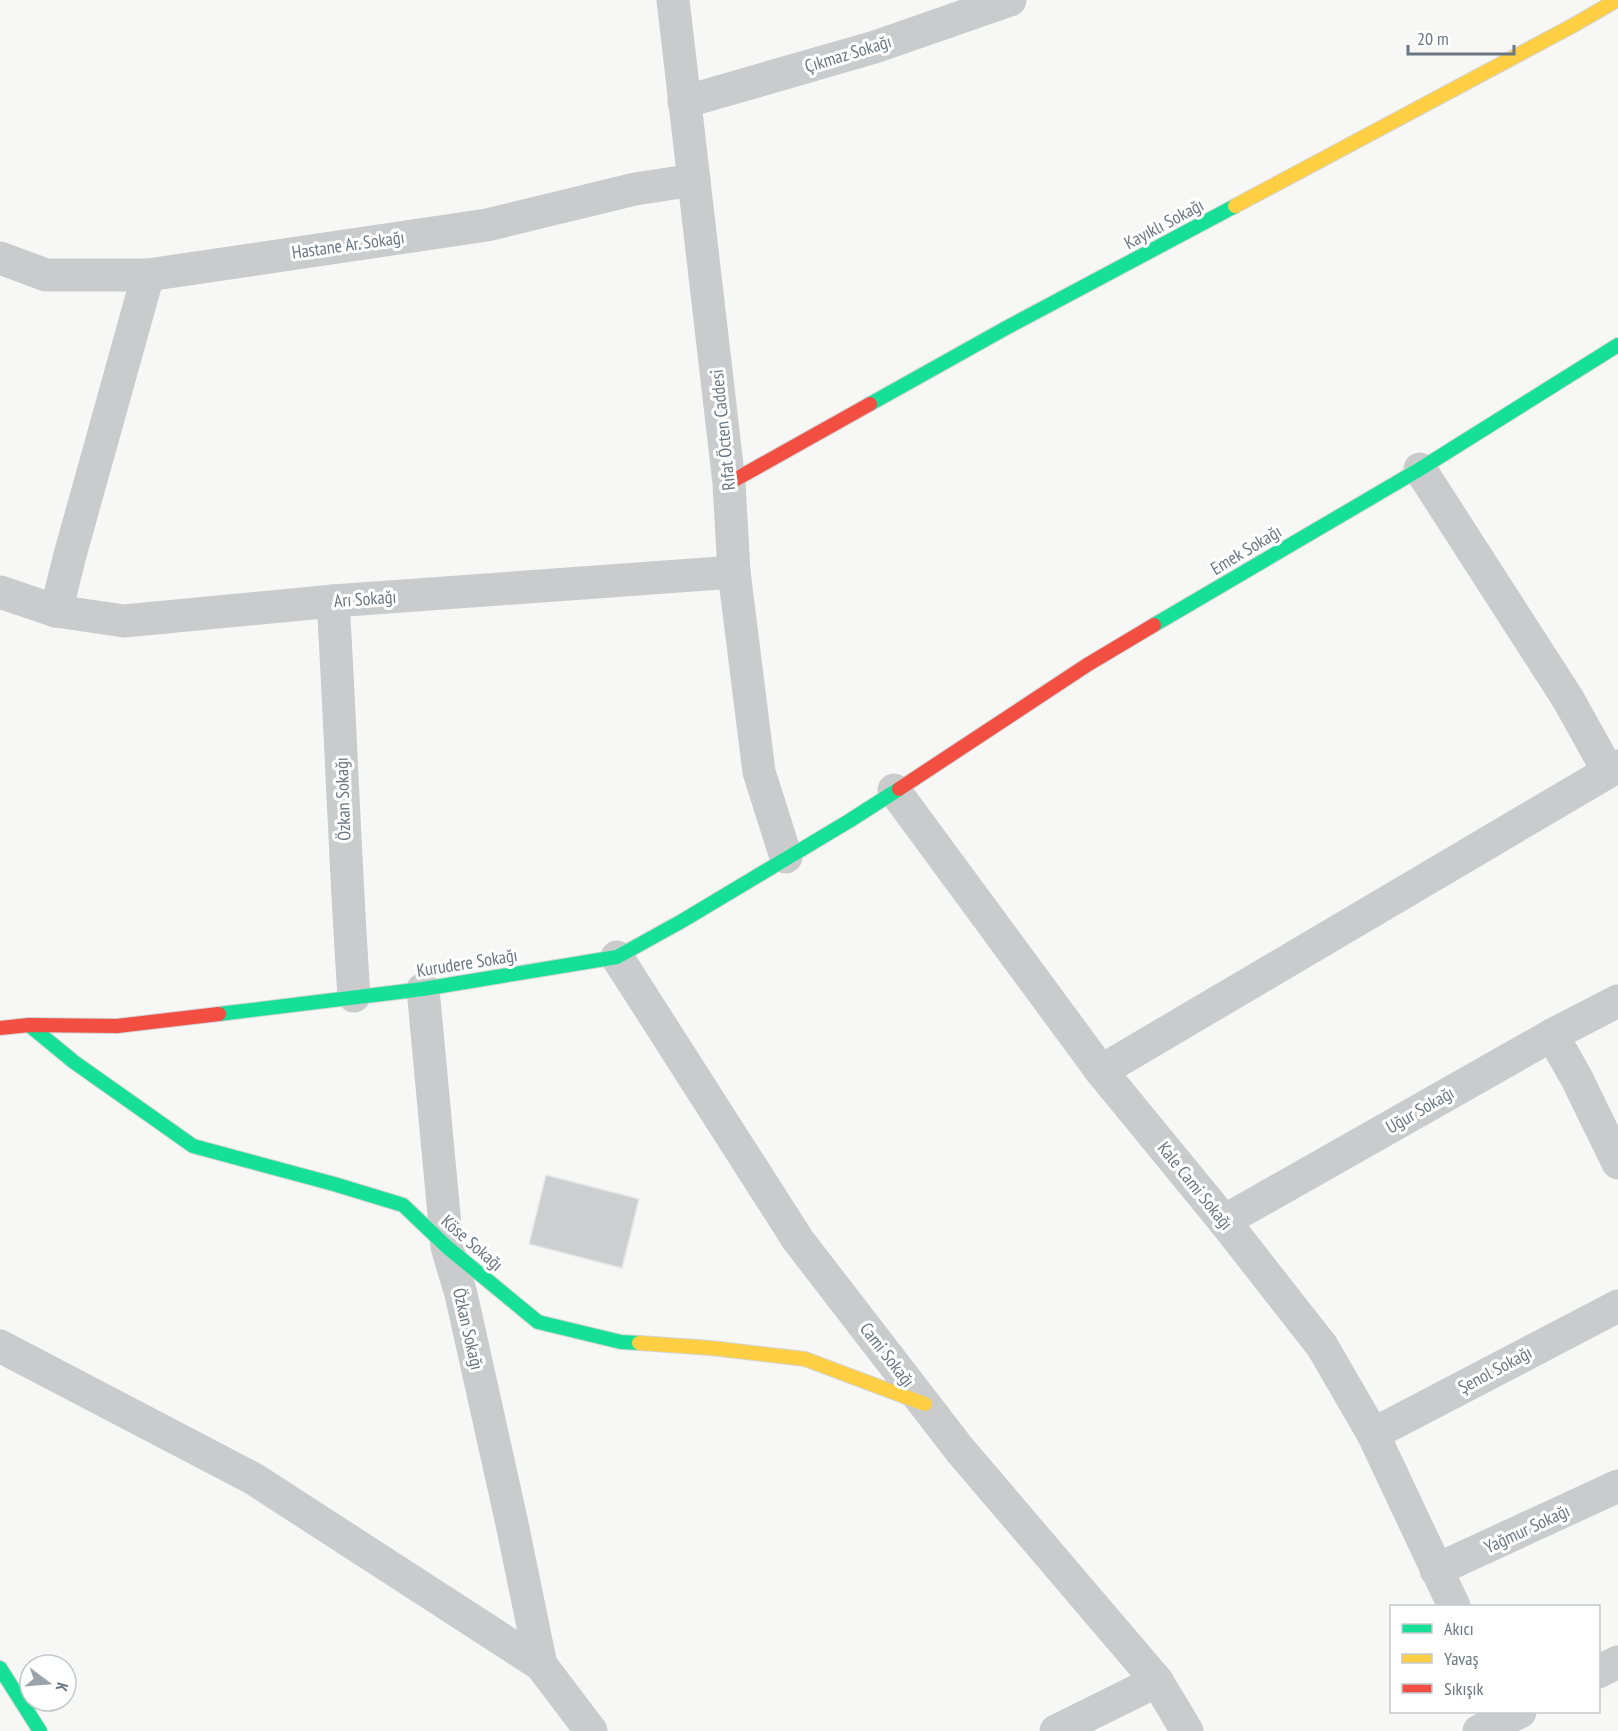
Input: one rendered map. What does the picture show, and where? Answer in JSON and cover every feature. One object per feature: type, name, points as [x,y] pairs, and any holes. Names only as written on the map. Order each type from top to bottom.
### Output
[{"type":"street","name":"Rıfat Öcten Caddesi","points":[[673,0],[729,483],[734,572],[759,772],[786,857]]},
{"type":"street","name":"Çıkmaz Sokağı","points":[[684,102],[875,47],[1010,0]]},
{"type":"street","name":"Kayıklı Sokağı","points":[[729,483],[1006,328],[1617,0]]},
{"type":"street","name":"Hastane Ar. Sokağı","points":[[0,258],[46,275],[147,275],[487,225],[635,189],[694,180]]},
{"type":"street","points":[[56,611],[147,275]]},
{"type":"street","name":"Emek Sokağı","points":[[894,790],[1087,665],[1420,468],[1618,345]]},
{"type":"street","points":[[1101,1071],[1613,769],[1420,468]]},
{"type":"street","name":"Arı Sokağı","points":[[0,592],[56,611],[124,621],[333,601],[734,572]]},
{"type":"street","name":"Özkan Sokağı","points":[[333,601],[342,748],[345,867],[354,996]]},
{"type":"street","name":"Kurudere Sokağı","points":[[0,1028],[29,1025],[117,1026],[423,989],[617,957],[682,921],[849,821],[894,790]]},
{"type":"street","name":"Kale Cami Sokağı","points":[[894,790],[1101,1071],[1224,1221],[1322,1346],[1373,1434],[1454,1605]]},
{"type":"street","name":"Cami Sokağı","points":[[617,957],[798,1240],[960,1450],[1157,1681],[1187,1731]]},
{"type":"street","name":"Özkan Sokağı","points":[[423,989],[447,1247],[461,1294],[541,1665]]},
{"type":"street","name":"Uğur Sokağı","points":[[1224,1221],[1618,1000]]},
{"type":"street","name":"Köse Sokağı","points":[[29,1025],[74,1062],[193,1146],[324,1181],[402,1205],[447,1247],[538,1322],[621,1342],[711,1348],[805,1359],[925,1404]]},
{"type":"street","points":[[1552,1035],[1576,1077],[1618,1163]]},
{"type":"street","name":"Şenol Sokağı","points":[[1373,1434],[1618,1306]]},
{"type":"street","points":[[0,1346],[254,1479],[541,1665],[591,1731]]},
{"type":"street","name":"Yağmur Sokağı","points":[[1436,1570],[1618,1486]]},
{"type":"street","points":[[1600,1671],[1618,1662]]},
{"type":"street","points":[[0,1668],[40,1731]]},
{"type":"street","points":[[1056,1731],[1157,1681]]},
{"type":"building","points":[[546,1175],[639,1199],[622,1268],[529,1244]]},
{"type":"traffic: fast","points":[[870,404],[1006,328],[1235,206]]},
{"type":"traffic: fast","points":[[1154,625],[1420,469],[1618,345]]},
{"type":"traffic: fast","points":[[219,1014],[423,989],[617,957],[682,921],[899,789]]},
{"type":"traffic: fast","points":[[29,1025],[74,1062],[193,1146],[403,1205],[447,1247],[538,1322],[621,1342],[639,1343]]},
{"type":"traffic: fast","points":[[0,1668],[40,1731]]},
{"type":"traffic: slow","points":[[1235,206],[1617,0]]},
{"type":"traffic: slow","points":[[639,1343],[711,1348],[805,1359],[925,1404]]},
{"type":"traffic: jam","points":[[729,483],[870,404]]},
{"type":"traffic: jam","points":[[899,789],[1087,665],[1154,625]]},
{"type":"traffic: jam","points":[[0,1028],[29,1025],[117,1026],[219,1014]]}]
